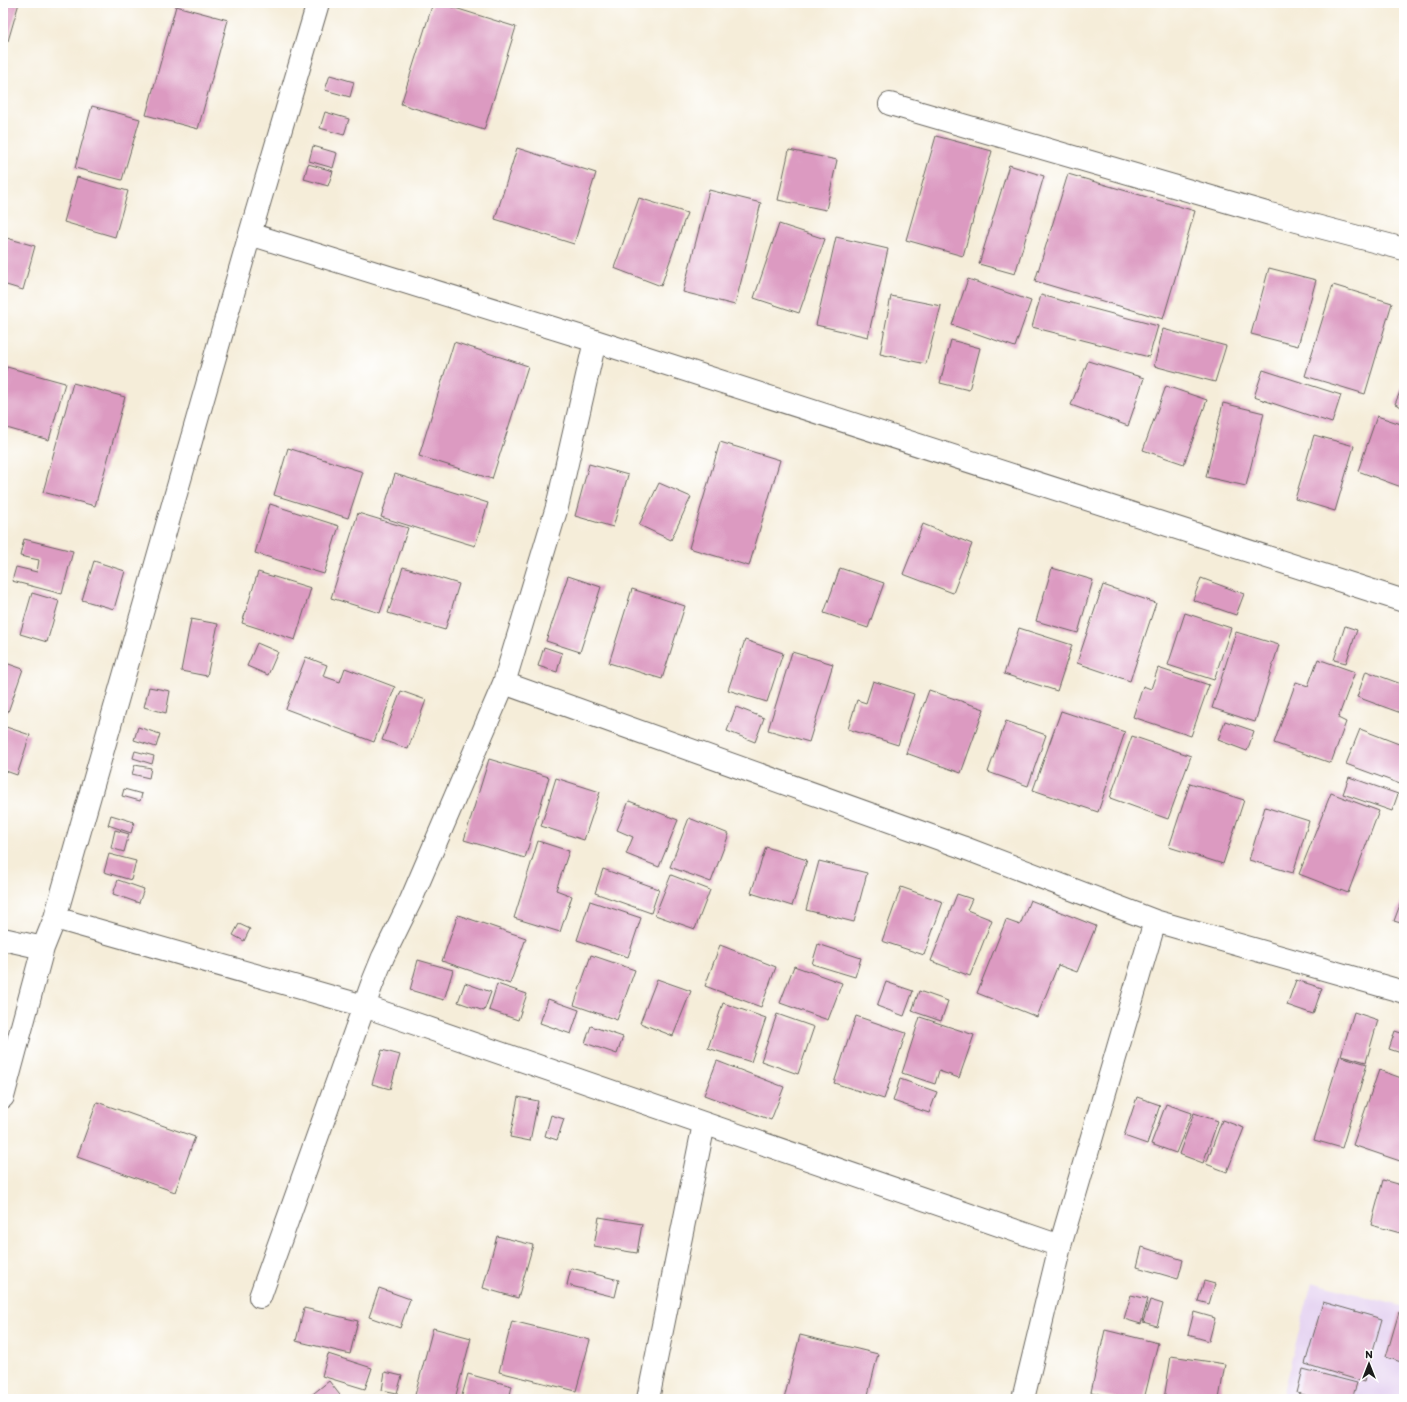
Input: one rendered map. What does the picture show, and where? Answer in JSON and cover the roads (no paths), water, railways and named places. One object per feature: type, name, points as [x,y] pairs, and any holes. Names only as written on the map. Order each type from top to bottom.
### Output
[{"type":"street","points":[[3,1097],[43,948],[55,918],[250,234],[318,3]]},
{"type":"street","points":[[890,104],[1270,214],[1404,249]]},
{"type":"street","points":[[250,234],[595,341],[1404,601]]},
{"type":"street","points":[[260,1297],[383,956],[410,900],[504,683],[557,507],[595,341]]},
{"type":"street","points":[[504,683],[962,847],[1155,921],[1404,992]]},
{"type":"street","points":[[55,918],[364,1006],[1060,1246]]},
{"type":"street","points":[[1023,1399],[1060,1246],[1155,921]]},
{"type":"street","points":[[3,939],[43,948]]},
{"type":"street","points":[[648,1399],[704,1124]]}]
